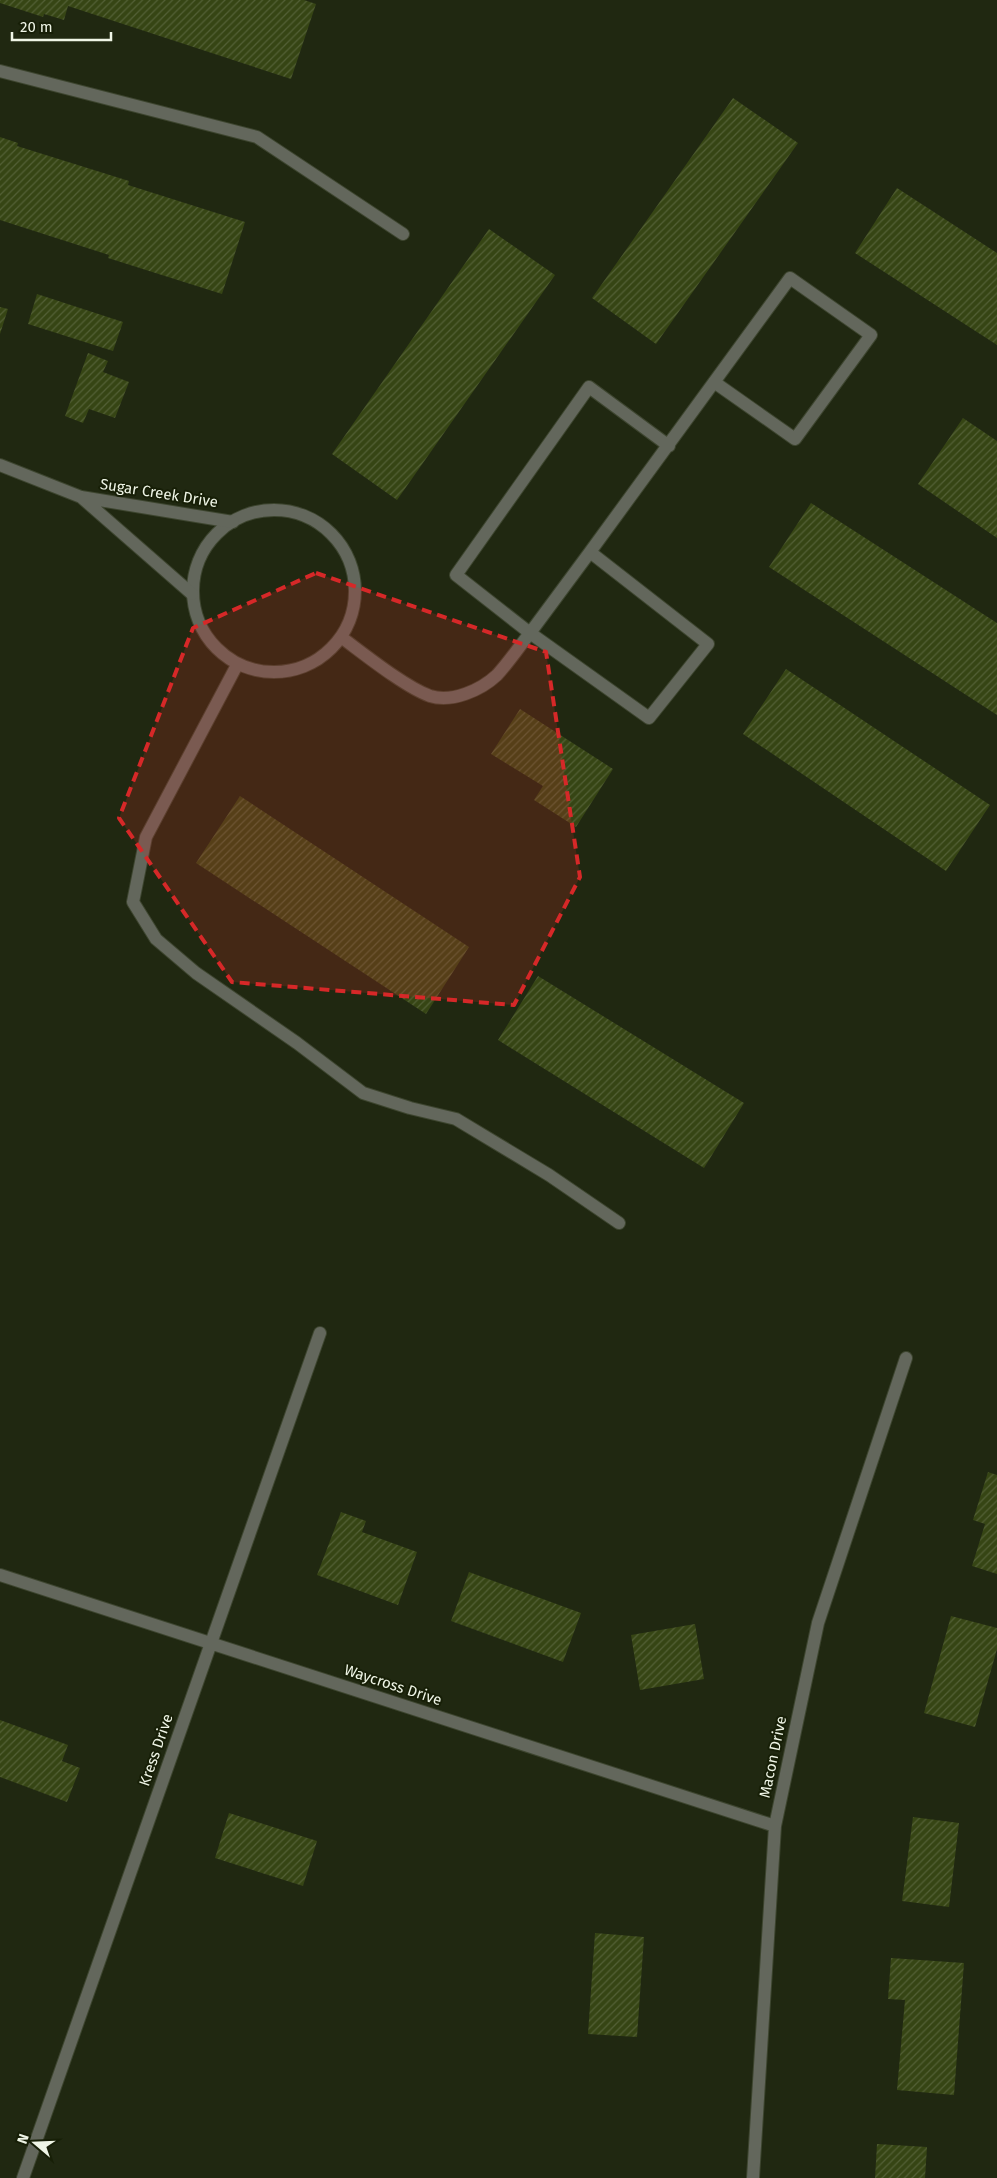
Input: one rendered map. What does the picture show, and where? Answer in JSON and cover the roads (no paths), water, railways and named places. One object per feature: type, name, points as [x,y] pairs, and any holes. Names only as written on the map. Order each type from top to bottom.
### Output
[{"type":"street","points":[[0,71],[257,137],[403,234]]},
{"type":"street","points":[[341,637],[412,686],[430,696],[446,698],[480,688],[491,679],[530,633],[669,446],[714,382],[790,278],[871,335],[795,439],[714,382]]},
{"type":"street","points":[[590,552],[708,644],[649,718],[530,633],[456,574],[589,387],[669,446]]},
{"type":"street","name":"Sugar Creek Drive","points":[[0,465],[81,497],[233,522]]},
{"type":"street","name":"Sugar Creek Drive","points":[[81,497],[192,594]]},
{"type":"street","points":[[270,509],[296,512],[320,524],[340,543],[352,566],[356,593],[350,619],[341,637],[317,661],[291,671],[264,673],[237,665],[219,652],[205,636],[196,616],[192,594],[195,570],[205,547],[221,529],[233,522],[244,515],[270,509]]},
{"type":"street","points":[[237,665],[146,838],[134,902],[156,939],[196,973],[297,1043],[362,1093],[410,1108],[456,1119],[549,1175],[619,1223]]},
{"type":"street","name":"Kress Drive","points":[[23,2178],[320,1333]]},
{"type":"street","name":"Macon Drive","points":[[753,2178],[775,1826],[818,1623],[906,1358]]},
{"type":"street","name":"Waycross Drive","points":[[0,1575],[775,1826]]}]
